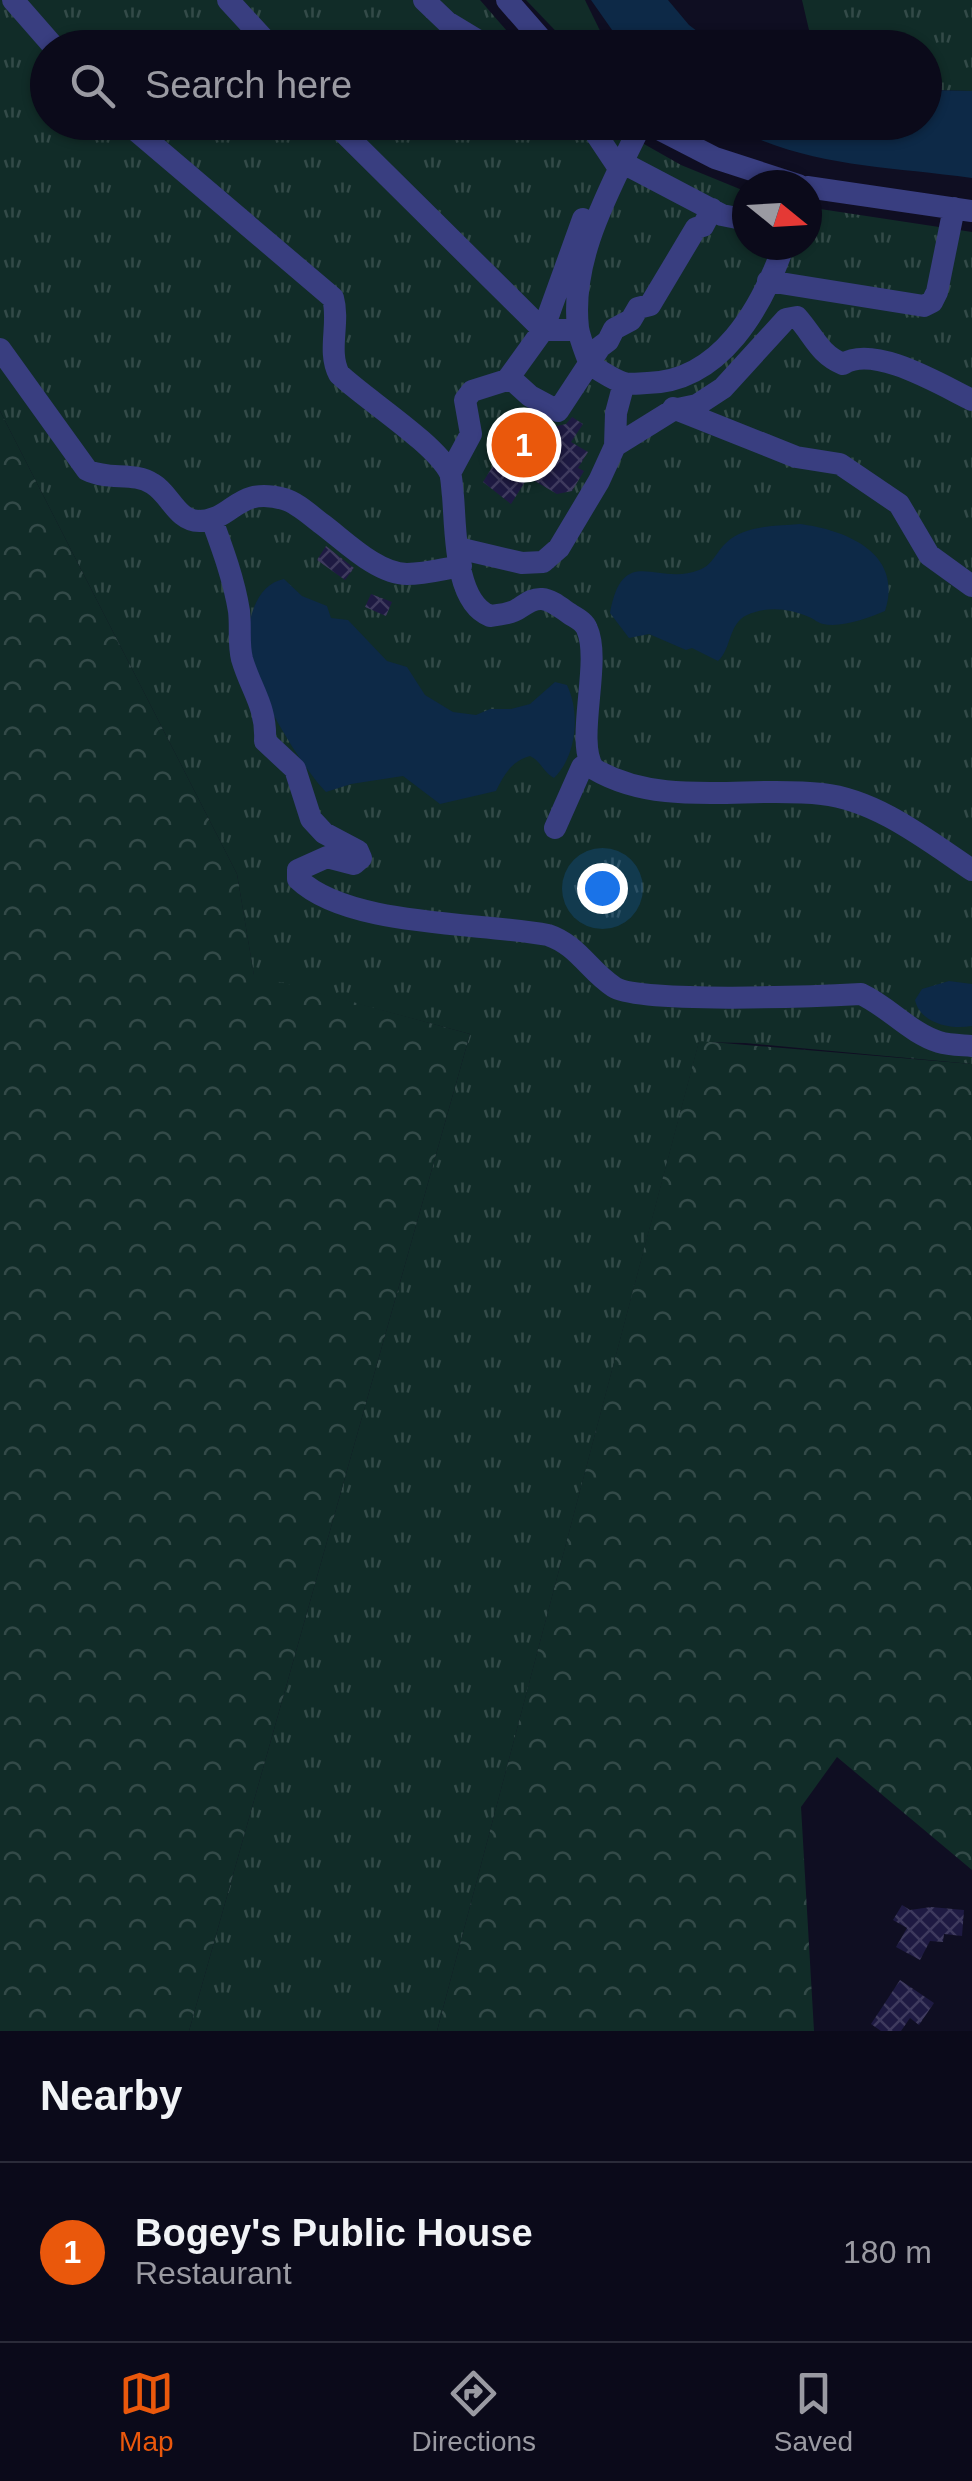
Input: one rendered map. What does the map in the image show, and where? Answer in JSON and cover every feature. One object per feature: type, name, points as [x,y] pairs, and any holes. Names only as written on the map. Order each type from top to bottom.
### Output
[{"type":"street","points":[[13,0],[40,30]]},
{"type":"street","points":[[228,0],[256,30]]},
{"type":"street","points":[[424,0],[460,30]]},
{"type":"street","points":[[507,0],[533,30]]},
{"type":"street","points":[[147,140],[333,298],[333,362],[339,374],[428,448],[450,474]]},
{"type":"street","points":[[351,140],[543,330],[578,330]]},
{"type":"street","points":[[601,140],[618,163],[712,210],[732,216]]},
{"type":"street","points":[[632,140],[578,230],[543,330],[510,377],[472,391],[466,400],[471,434],[450,474],[459,557],[468,598],[482,613],[501,614],[541,599],[554,602],[583,623],[588,631],[589,762],[604,775],[661,791],[826,794],[862,805],[904,825],[972,870]]},
{"type":"street","points":[[678,140],[714,158],[751,170]]},
{"type":"street","points":[[618,163],[594,224],[583,266],[578,330],[590,365],[624,383],[680,380],[705,368],[739,333],[777,260]]},
{"type":"street","points":[[768,281],[924,306],[932,302],[963,210],[822,189]]},
{"type":"street","points":[[510,377],[530,396],[558,411],[614,329],[631,320],[638,308],[650,305],[696,228],[703,226],[712,210]]},
{"type":"street","points":[[615,446],[673,410],[697,405],[723,388],[786,319],[797,317],[825,357],[843,364],[854,357],[879,357],[972,400]]},
{"type":"street","points":[[0,349],[87,470],[103,478],[134,477],[154,484],[178,512],[192,521],[212,520],[243,498],[263,494],[290,501],[374,562],[404,574],[459,557],[522,564],[543,562],[559,548],[599,482],[615,446],[616,413],[624,383]]},
{"type":"street","points":[[673,410],[680,380]]},
{"type":"street","points":[[673,410],[796,457],[840,464],[899,504],[930,554],[972,586]]},
{"type":"street","points":[[212,520],[228,563],[240,614],[240,653],[265,712],[265,741],[295,769],[311,818],[324,832],[358,851],[361,858],[354,864],[327,857],[298,870],[298,879],[310,890],[348,906],[386,915],[548,935],[563,940],[614,988],[627,992],[705,997],[861,994],[881,1004],[915,1031],[940,1042],[972,1046]]},
{"type":"street","points":[[555,828],[582,767],[589,762]]},
{"type":"green space","points":[[0,0],[480,0],[506,30],[30,30],[30,140],[637,140],[681,165],[732,186],[732,260],[822,260],[822,209],[972,232],[972,1064],[699,1042],[437,2031],[189,2031],[470,1034],[254,976],[237,874],[0,411]]},
{"type":"green space","points":[[526,0],[585,0],[600,30],[555,30]]},
{"type":"green space","points":[[802,0],[972,0],[972,91],[942,90],[942,30],[809,30]]},
{"type":"green space","points":[[0,411],[237,874],[254,975],[470,1034],[189,2031],[0,2031]]},
{"type":"green space","points":[[699,1041],[972,1064],[972,1870],[837,1757],[801,1807],[814,2031],[437,2031]]},
{"type":"water","points":[[591,0],[668,0],[696,30],[612,30]]},
{"type":"water","points":[[942,90],[972,91],[972,178],[876,167],[761,140],[942,140]]},
{"type":"water","points":[[800,524],[852,539],[879,560],[889,591],[885,611],[838,625],[786,610],[755,612],[736,624],[718,661],[649,634],[629,638],[610,613],[616,591],[623,579],[633,573],[684,574],[699,570],[733,537],[761,528]]},
{"type":"water","points":[[284,579],[302,596],[327,606],[331,618],[348,620],[387,661],[407,667],[425,695],[453,712],[476,715],[490,709],[511,709],[530,704],[555,682],[567,685],[575,722],[571,747],[561,769],[554,778],[530,756],[509,769],[496,791],[440,804],[403,776],[326,792],[283,731],[251,664],[248,639],[252,613],[264,591]]},
{"type":"water","points":[[949,981],[972,984],[972,1026],[937,1023],[918,1008],[915,1000],[922,989]]},
{"type":"building","points":[[527,412],[557,426],[572,417],[583,424],[571,442],[588,452],[578,468],[584,471],[572,491],[557,494],[528,477],[511,504],[483,482],[512,435],[508,417]]},
{"type":"building","points":[[326,546],[354,568],[345,580],[317,560]]},
{"type":"building","points":[[371,594],[392,602],[386,616],[365,607]]},
{"type":"building","points":[[902,1905],[910,1910],[964,1910],[962,1936],[944,1934],[943,1942],[930,1941],[920,1960],[896,1947],[907,1928],[893,1920]]},
{"type":"building","points":[[900,1980],[934,2003],[919,2025],[910,2018],[901,2031],[881,2031],[871,2024]]},
{"type":"place","name":"Bogey's Public House","points":[[524,445]]}]
